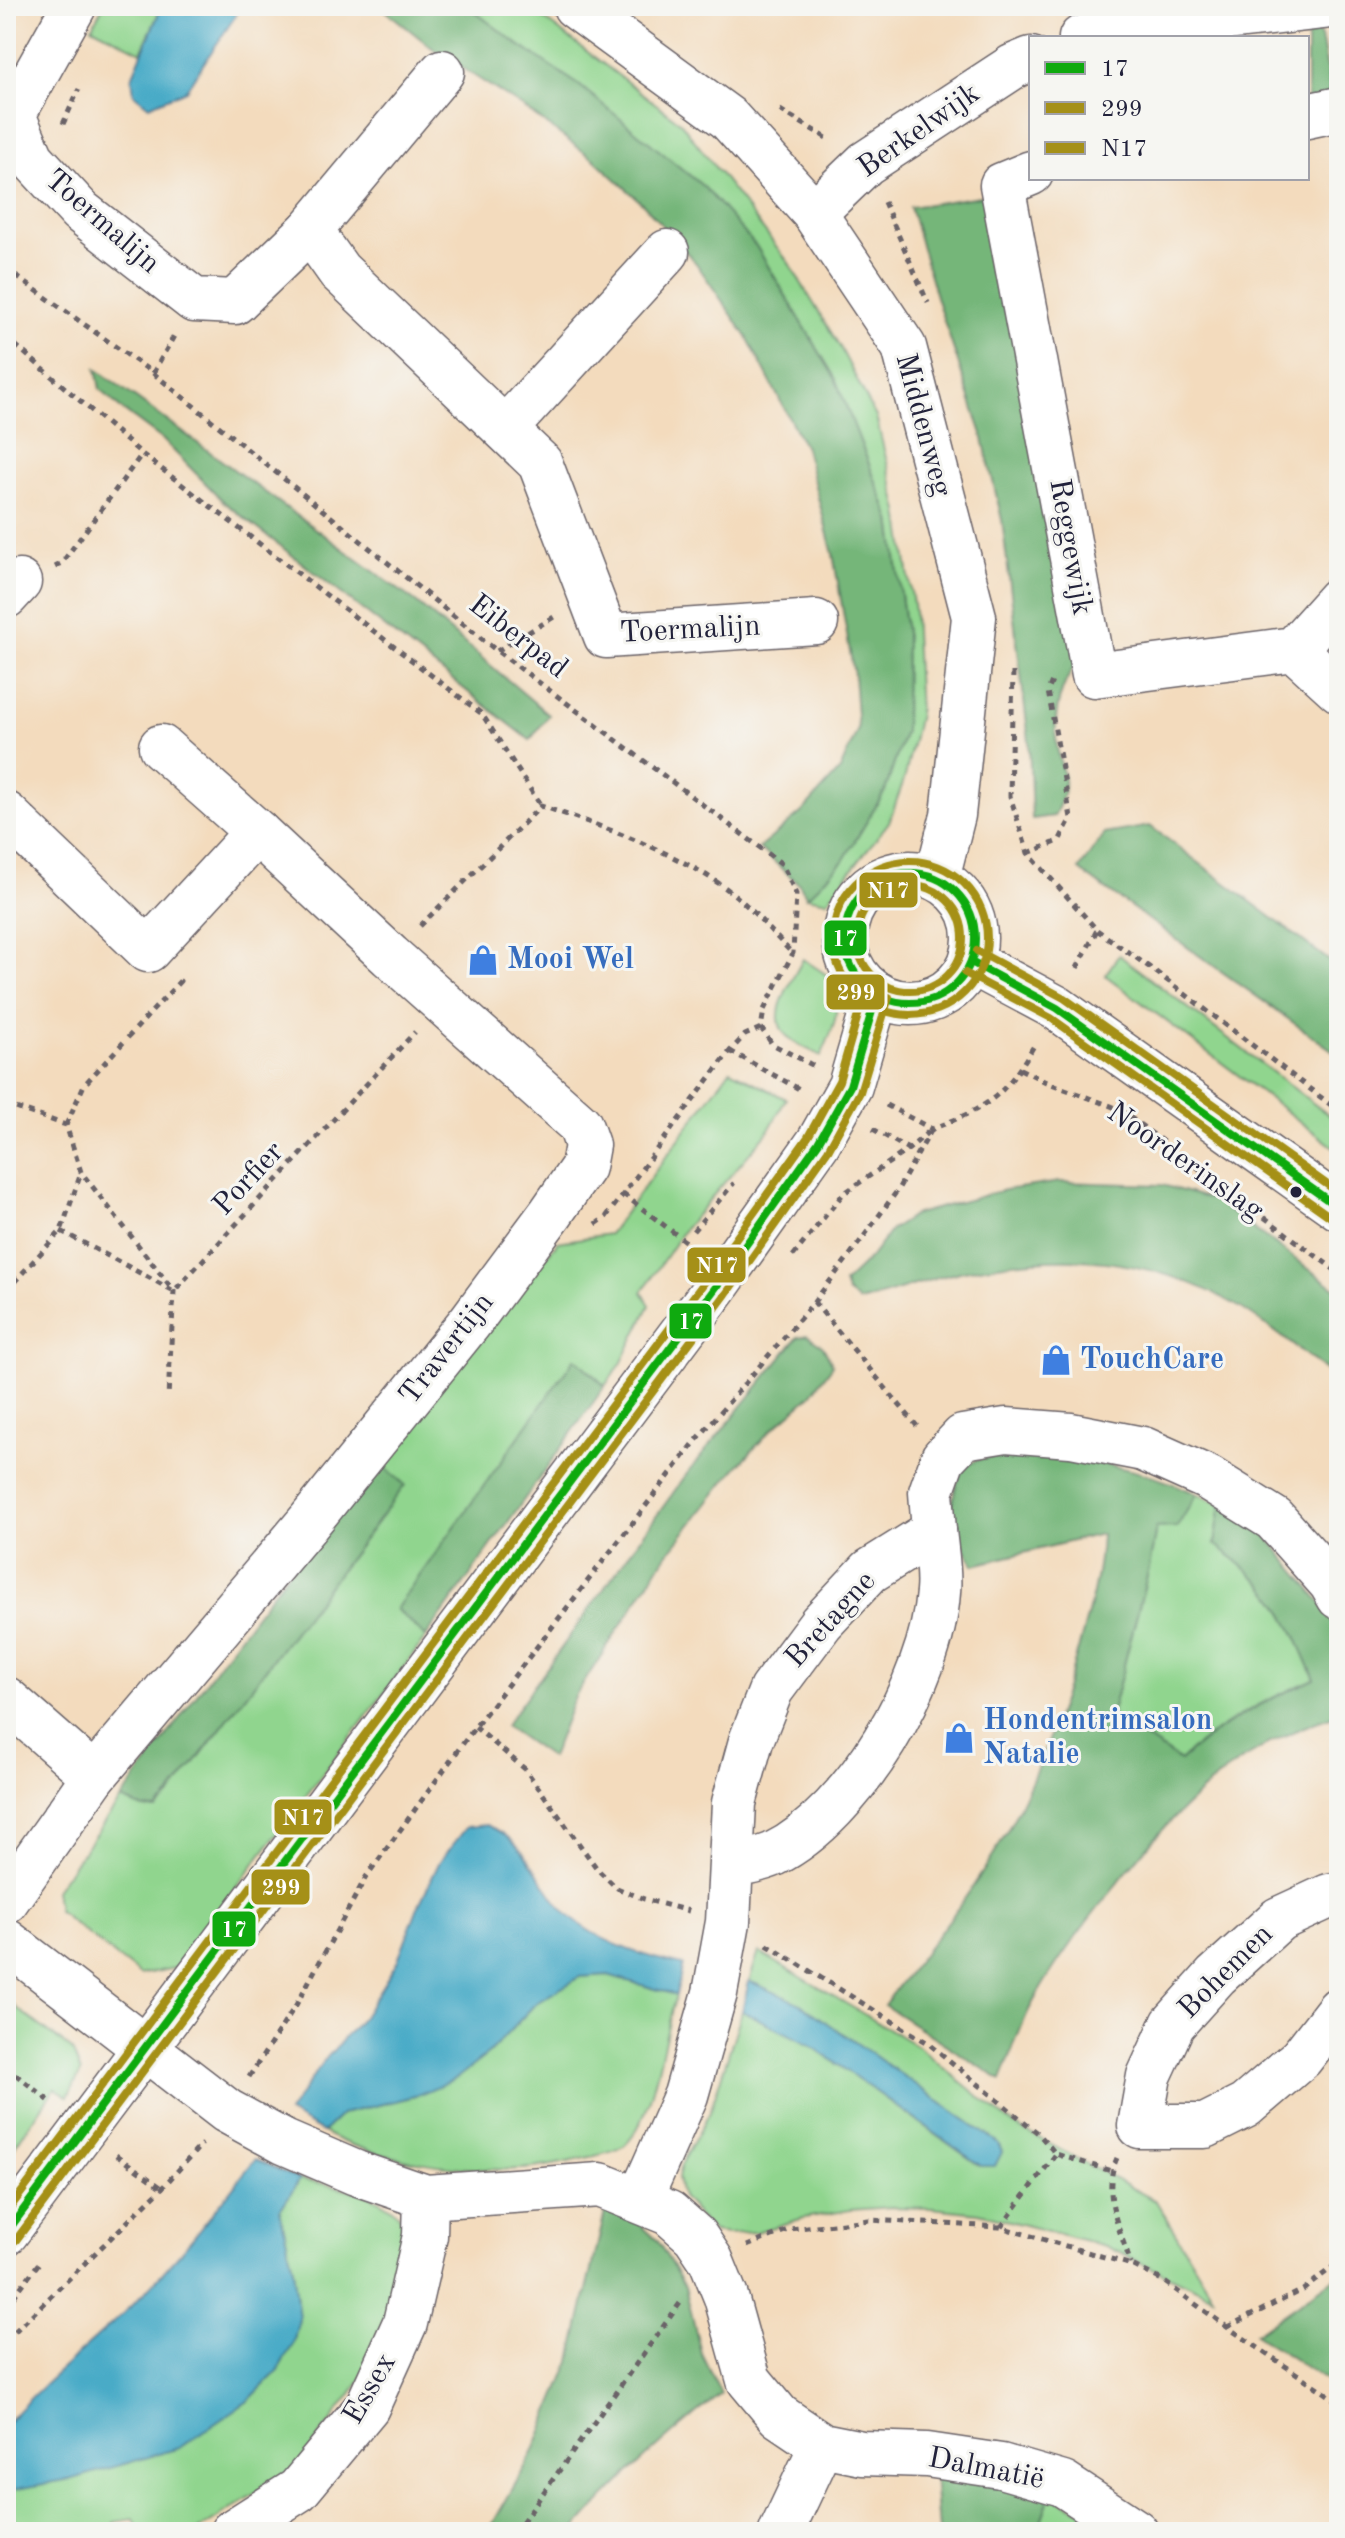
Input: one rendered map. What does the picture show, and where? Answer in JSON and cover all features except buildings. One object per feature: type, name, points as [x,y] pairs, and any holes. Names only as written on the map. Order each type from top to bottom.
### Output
[{"type":"street","name":"Toermalijn","points":[[74,6],[13,115],[32,159],[80,211],[194,300],[235,302],[310,230],[442,72]]},
{"type":"street","name":"Middenweg","points":[[575,6],[728,118],[814,213],[904,347],[974,617],[953,815],[937,878]]},
{"type":"street","points":[[1085,36],[1125,17],[1332,6]]},
{"type":"street","name":"Berkelwijk","points":[[814,213],[866,163],[1014,66],[1029,60]]},
{"type":"street","points":[[1309,116],[1339,109]]},
{"type":"street","name":"Reggewijk","points":[[1029,174],[1002,185],[1094,675]]},
{"type":"street","name":"Toermalijn","points":[[310,230],[339,271],[540,463],[606,636],[816,622]]},
{"type":"street","points":[[505,429],[667,252]]},
{"type":"street","points":[[1094,675],[1294,649],[1339,599]]},
{"type":"street","points":[[1294,649],[1339,690]]},
{"type":"street","name":"Travertijn","points":[[6,1901],[94,1776],[327,1499],[470,1322],[583,1167],[587,1145],[580,1125],[161,747]]},
{"type":"street","points":[[6,814],[148,950],[257,832]]},
{"type":"street","points":[[916,873],[937,878],[957,893],[971,913],[975,938],[971,962],[948,991],[913,1003],[895,1001],[877,994],[860,980],[849,961],[845,940],[848,918],[858,898],[874,884],[894,874],[916,873]]},
{"type":"street","name":"Noorderinslag","points":[[971,962],[1057,1008],[1339,1208]]},
{"type":"street","points":[[6,2233],[716,1287],[818,1143],[850,1086],[877,994]]},
{"type":"street","points":[[732,1866],[772,1855],[814,1828],[861,1779],[897,1717],[925,1657],[938,1592],[931,1492],[943,1458],[963,1437],[1006,1430],[1071,1435],[1143,1449],[1208,1478],[1274,1519],[1331,1583],[1339,1597]]},
{"type":"street","name":"Bretagne","points":[[640,2199],[686,2095],[715,1993],[728,1922],[734,1803],[751,1741],[771,1690],[821,1623],[870,1571],[934,1531]]},
{"type":"street","points":[[6,1699],[94,1776]]},
{"type":"street","name":"Bohemen","points":[[1140,2126],[1149,2076],[1173,2024],[1216,1976],[1279,1919],[1339,1894]]},
{"type":"street","points":[[6,1941],[227,2111],[284,2142],[341,2167],[426,2197],[600,2185],[669,2213],[695,2236],[711,2260],[726,2297],[749,2380],[779,2416],[822,2445],[781,2532]]},
{"type":"street","points":[[1140,2126],[1205,2126],[1245,2106],[1301,2058],[1339,2009]]},
{"type":"street","name":"Essex","points":[[232,2532],[298,2490],[367,2407],[405,2323],[425,2236],[426,2197]]},
{"type":"street","name":"Dalmatië","points":[[822,2445],[862,2453],[927,2455],[1001,2466],[1063,2484],[1136,2532]]},
{"type":"path","name":"Eiberpad","points":[[6,269],[153,373],[497,651],[782,864],[796,894],[793,953],[764,1010],[761,1028]]},
{"type":"path","points":[[6,337],[142,454],[482,714],[541,806],[691,865],[733,893],[793,953]]},
{"type":"path","points":[[13,589],[61,564],[142,454]]},
{"type":"path","name":"Toermalijn","points":[[497,651],[590,596]]},
{"type":"path","points":[[1028,853],[1059,841],[1071,818],[1048,691],[1057,672],[1066,668],[1094,675]]},
{"type":"path","points":[[390,956],[541,806]]},
{"type":"path","points":[[1097,930],[1339,1111]]},
{"type":"path","points":[[148,950],[180,981],[84,1085],[66,1125],[81,1172],[174,1291],[168,1397]]},
{"type":"path","name":"Porfier","points":[[174,1291],[443,1002]]},
{"type":"path","points":[[551,1213],[575,1227],[593,1226],[606,1217],[730,1051],[745,1035],[761,1028],[772,1044],[850,1086]]},
{"type":"path","name":"Noorderinslag","points":[[1020,1069],[1119,1109],[1339,1273]]},
{"type":"path","points":[[6,1102],[66,1125]]},
{"type":"path","points":[[6,2340],[162,2188],[216,2128],[296,2005],[366,1877],[475,1727],[695,1442],[814,1302],[897,1191],[932,1129]]},
{"type":"path","points":[[6,1291],[61,1231],[81,1172]]},
{"type":"path","points":[[623,1194],[686,1242]]},
{"type":"path","points":[[61,1231],[174,1291]]},
{"type":"path","points":[[814,1302],[943,1458]]},
{"type":"path","points":[[475,1727],[525,1769],[598,1870],[617,1888],[644,1899],[728,1922],[928,2043],[1038,2133],[1056,2154],[1111,2171]]},
{"type":"path","points":[[1132,2265],[1111,2201],[1111,2171],[1121,2149],[1140,2126]]},
{"type":"path","points":[[1000,2227],[1056,2154]]},
{"type":"path","points":[[119,2157],[162,2188]]},
{"type":"path","points":[[515,2532],[711,2260],[790,2229],[869,2220],[1000,2227],[1132,2265],[1162,2280],[1339,2402]]},
{"type":"path","points":[[1227,2327],[1303,2290],[1339,2262]]},
{"type":"green space","points":[[103,6],[162,6],[141,52],[92,27]]},
{"type":"green space","points":[[380,6],[467,6],[579,85],[704,187],[756,246],[835,378],[891,520],[906,632],[905,731],[885,791],[843,861],[807,897],[799,884],[759,848],[802,812],[840,770],[858,729],[854,675],[833,554],[805,448],[747,337],[696,263],[644,205],[595,160],[524,108],[436,51]]},
{"type":"green space","points":[[467,6],[527,6],[681,123],[789,263],[840,347],[876,417],[899,511],[914,611],[919,714],[905,777],[889,822],[827,901],[807,897],[843,861],[885,791],[905,731],[906,632],[891,520],[835,378],[756,246],[579,85]]},
{"type":"green space","points":[[1310,27],[1321,36],[1330,87],[1325,104],[1309,108],[1309,36],[1265,36]]},
{"type":"green space","points":[[987,195],[1077,662],[1063,689],[1056,717],[1056,738],[1064,777],[1060,804],[1054,816],[1032,819],[1029,741],[1002,520],[982,434],[910,207]]},
{"type":"green space","points":[[96,369],[417,603],[549,715],[530,740],[225,503],[163,440],[100,389]]},
{"type":"green space","points":[[1150,826],[1339,968],[1339,1055],[1079,870],[1104,834]]},
{"type":"green space","points":[[1119,955],[1339,1123],[1339,1151],[1105,975]]},
{"type":"green space","points":[[803,959],[833,979],[835,1019],[821,1056],[787,1036],[779,1018],[783,998]]},
{"type":"green space","points":[[730,1070],[786,1099],[768,1132],[685,1228],[642,1292],[650,1305],[621,1364],[605,1386],[576,1359],[396,1609],[426,1637],[175,1968],[140,1975],[58,1911],[55,1890],[121,1799],[143,1808],[156,1809],[171,1794],[405,1485],[375,1459],[558,1242],[609,1234]]},
{"type":"green space","points":[[1060,1182],[1162,1185],[1214,1200],[1339,1291],[1339,1380],[1241,1308],[1174,1277],[1141,1268],[1072,1260],[1000,1264],[937,1278],[859,1302],[847,1293],[844,1283],[870,1258],[891,1230],[916,1214],[1005,1190]]},
{"type":"green space","points":[[807,1335],[823,1346],[833,1365],[811,1395],[769,1432],[729,1476],[666,1556],[575,1696],[551,1758],[505,1726],[686,1475],[798,1337]]},
{"type":"green space","points":[[575,1358],[605,1386],[426,1637],[396,1609]]},
{"type":"green space","points":[[1021,1456],[1111,1466],[1155,1477],[1197,1494],[1177,1527],[1156,1528],[1149,1568],[1111,1715],[1180,1761],[1244,1714],[1315,1679],[1292,1628],[1275,1600],[1255,1577],[1215,1544],[1221,1504],[1261,1529],[1339,1624],[1339,1714],[1268,1744],[1238,1762],[1211,1783],[1160,1833],[1089,1918],[1049,1976],[1027,2015],[1001,2080],[884,2005],[963,1901],[1016,1814],[1054,1723],[1089,1609],[1101,1534],[974,1565],[954,1526],[953,1496],[963,1469],[982,1459]]},
{"type":"green space","points":[[375,1459],[405,1485],[171,1794],[156,1809],[143,1808],[121,1799],[232,1646]]},
{"type":"green space","points":[[1197,1494],[1221,1504],[1215,1544],[1255,1577],[1275,1600],[1292,1628],[1315,1679],[1244,1713],[1210,1735],[1180,1761],[1111,1715],[1149,1568],[1156,1528]]},
{"type":"green space","points":[[759,1952],[916,2045],[1014,2125],[1156,2201],[1213,2296],[1105,2246],[979,2213],[891,2207],[804,2218],[756,2232],[713,2232],[682,2197],[678,2178],[681,2165],[710,2112],[742,2011],[809,2044],[980,2166],[1002,2152],[998,2143],[801,2004],[749,1981]]},
{"type":"green space","points":[[608,1975],[676,1995],[644,2115],[636,2131],[622,2147],[545,2166],[472,2168],[392,2157],[323,2132],[342,2114],[415,2096],[489,2053],[536,2003],[580,1977]]},
{"type":"green space","points":[[6,2000],[72,2050],[81,2073],[68,2096],[55,2088],[6,2159]]},
{"type":"green space","points":[[300,2179],[376,2199],[400,2216],[409,2229],[374,2362],[298,2466],[196,2532],[140,2532],[134,2519],[115,2522],[115,2532],[6,2532],[6,2491],[215,2422],[248,2401],[276,2373],[293,2344],[299,2319],[293,2269],[280,2210]]},
{"type":"green space","points":[[606,2208],[640,2224],[657,2240],[685,2287],[701,2353],[721,2394],[644,2460],[573,2532],[488,2532],[533,2453],[571,2361]]},
{"type":"green space","points":[[1339,2275],[1339,2389],[1255,2334]]},
{"type":"green space","points":[[934,2472],[1050,2496],[1037,2532],[938,2532]]},
{"type":"green space","points":[[1050,2496],[1084,2512],[1072,2532],[1037,2532]]},
{"type":"water","points":[[162,6],[242,6],[186,90],[149,106],[134,94],[132,77]]},
{"type":"water","points":[[487,1825],[516,1844],[555,1900],[579,1924],[629,1950],[683,1965],[676,1995],[608,1975],[580,1977],[536,2003],[489,2053],[457,2078],[415,2096],[342,2114],[323,2132],[288,2113],[322,2063],[363,2017],[397,1962],[440,1861],[467,1827]]},
{"type":"water","points":[[749,1981],[801,2004],[998,2143],[1002,2152],[995,2166],[981,2166],[809,2044],[742,2011]]},
{"type":"water","points":[[255,2159],[300,2179],[280,2210],[293,2269],[299,2319],[293,2344],[276,2373],[248,2401],[179,2448],[76,2478],[6,2491],[6,2424],[152,2284],[198,2232]]},
{"type":"transit line","name":"299","points":[[910,861],[939,867],[964,884],[981,909],[987,938],[981,967],[964,992],[939,1009],[910,1015],[881,1009],[856,992],[839,967],[833,938],[839,909],[856,884],[881,867],[910,861]]},
{"type":"transit line","name":"17","points":[[910,873],[935,878],[956,892],[970,913],[975,938],[970,963],[956,984],[935,998],[910,1003],[885,998],[864,984],[850,963],[845,938],[850,913],[864,892],[885,878],[910,873]]},
{"type":"transit line","name":"N17","points":[[910,885],[930,889],[947,901],[959,918],[963,938],[959,958],[947,975],[930,987],[910,991],[890,987],[873,975],[861,958],[857,938],[861,918],[873,901],[890,889],[910,885]]},
{"type":"transit line","name":"N17","points":[[977,951],[1064,998],[1339,1193]]},
{"type":"transit line","name":"17","points":[[971,962],[1057,1008],[1339,1208]]},
{"type":"transit line","name":"299","points":[[965,973],[1051,1018],[1332,1218]]},
{"type":"transit line","name":"N17","points":[[6,2213],[706,1280],[808,1137],[839,1081],[865,991]]},
{"type":"transit line","name":"17","points":[[6,2233],[716,1287],[818,1143],[850,1086],[877,994]]},
{"type":"transit line","name":"299","points":[[16,2240],[726,1294],[828,1150],[860,1092],[889,997]]},
{"type":"place","name":"Mooi Wel","points":[[483,960]]},
{"type":"place","name":"TouchCare","points":[[1056,1360]]},
{"type":"place","name":"Hondentrimsalon Natalie","points":[[959,1738]]}]
